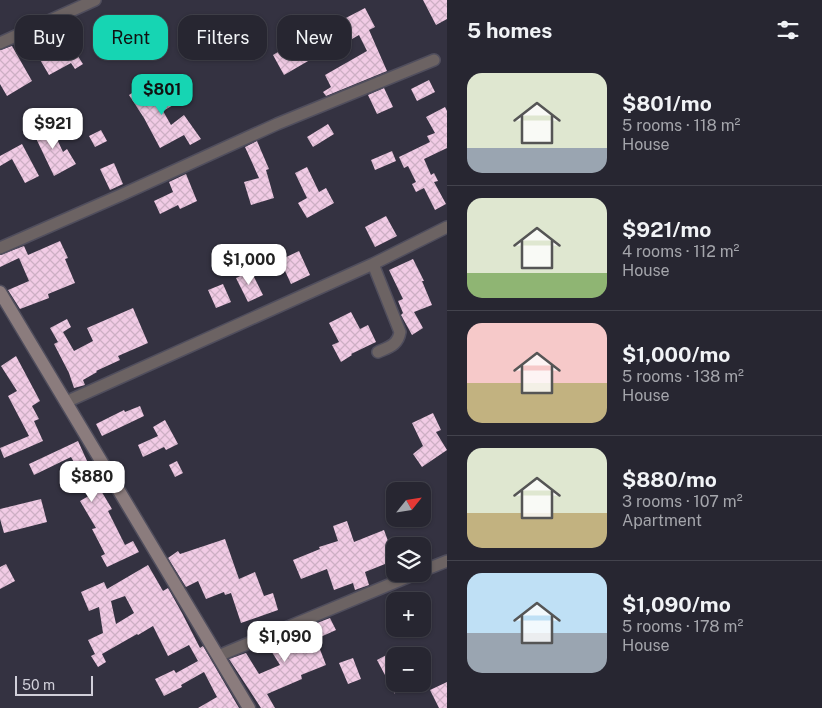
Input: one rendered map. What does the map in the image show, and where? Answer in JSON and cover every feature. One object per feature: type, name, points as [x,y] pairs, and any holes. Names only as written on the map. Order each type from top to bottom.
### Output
[{"type":"main road","points":[[0,292],[249,708]]},
{"type":"street","points":[[0,44],[95,0]]},
{"type":"street","points":[[0,248],[277,124],[434,60]]},
{"type":"street","points":[[66,402],[373,264],[447,227]]},
{"type":"street","points":[[373,264],[400,332],[395,344],[378,352]]},
{"type":"street","points":[[431,567],[447,560]]},
{"type":"street","points":[[218,656],[396,582]]},
{"type":"building","points":[[423,0],[447,0],[447,19],[436,25]]},
{"type":"building","points":[[365,8],[375,27],[369,30],[387,71],[326,96],[323,92],[331,87],[325,75],[367,51],[359,35],[352,39],[351,37],[351,15]]},
{"type":"building","points":[[12,46],[15,51],[15,60],[20,60],[32,81],[7,96],[0,84],[0,50]]},
{"type":"building","points":[[277,53],[277,60],[310,60],[284,75],[273,55]]},
{"type":"building","points":[[40,60],[80,60],[83,64],[75,69],[71,63],[49,75]]},
{"type":"building","points":[[429,80],[435,92],[417,101],[411,89]]},
{"type":"building","points":[[151,81],[161,97],[174,90],[180,101],[163,111],[171,125],[184,115],[201,139],[190,145],[184,135],[160,148],[129,95]]},
{"type":"building","points":[[384,88],[393,107],[377,114],[368,95]]},
{"type":"building","points":[[445,107],[447,111],[447,148],[424,159],[431,175],[434,173],[438,181],[434,182],[446,204],[435,210],[424,188],[416,192],[412,184],[416,182],[408,166],[404,168],[399,157],[430,142],[427,136],[435,133],[426,117]]},
{"type":"building","points":[[49,122],[63,152],[67,149],[76,164],[54,176],[32,130]]},
{"type":"building","points":[[328,124],[334,134],[313,147],[307,137]]},
{"type":"building","points":[[101,130],[107,141],[95,147],[89,136]]},
{"type":"building","points":[[257,141],[269,169],[266,170],[274,198],[251,205],[244,182],[259,178],[245,147]]},
{"type":"building","points":[[22,144],[39,176],[25,183],[12,159],[0,166],[0,156]]},
{"type":"building","points":[[392,151],[396,161],[375,170],[371,160]]},
{"type":"building","points":[[114,163],[123,184],[110,190],[100,169]]},
{"type":"building","points":[[307,167],[319,192],[326,188],[334,203],[307,218],[298,203],[307,198],[295,173]]},
{"type":"building","points":[[186,174],[197,201],[180,209],[178,205],[160,214],[154,201],[173,192],[169,182]]},
{"type":"building","points":[[386,216],[397,236],[375,247],[365,227]]},
{"type":"building","points":[[60,241],[68,258],[65,259],[75,283],[48,294],[49,298],[20,309],[8,290],[29,281],[19,258],[0,267],[0,255],[24,246],[28,255]]},
{"type":"building","points":[[299,251],[310,275],[291,284],[280,260]]},
{"type":"building","points":[[413,259],[424,281],[422,281],[432,305],[414,312],[423,328],[412,335],[401,315],[403,313],[398,301],[403,299],[389,270]]},
{"type":"building","points":[[251,271],[263,295],[248,302],[236,278]]},
{"type":"building","points":[[223,284],[231,302],[216,308],[208,290]]},
{"type":"building","points":[[133,308],[148,343],[118,356],[120,360],[96,371],[83,380],[85,385],[74,388],[69,373],[54,344],[58,342],[50,328],[67,319],[71,327],[63,332],[74,351],[93,341],[87,328]]},
{"type":"building","points":[[351,312],[360,329],[368,325],[376,342],[351,354],[341,362],[332,345],[339,342],[329,323]]},
{"type":"building","points":[[16,356],[40,401],[32,406],[39,419],[34,421],[43,441],[4,458],[0,448],[29,436],[8,396],[17,391],[1,366]]},
{"type":"building","points":[[140,406],[144,416],[102,436],[96,424],[124,410],[125,412]]},
{"type":"building","points":[[433,413],[441,430],[436,432],[447,450],[422,467],[413,454],[423,446],[412,423]]},
{"type":"building","points":[[165,420],[178,444],[166,450],[164,447],[143,457],[138,445],[158,436],[153,427]]},
{"type":"building","points":[[78,441],[88,463],[92,461],[103,481],[97,484],[112,509],[108,511],[125,545],[133,541],[139,552],[107,567],[101,556],[105,554],[92,529],[96,528],[80,501],[92,494],[71,457],[34,475],[29,464]]},
{"type":"building","points":[[177,461],[183,473],[175,477],[169,465]]},
{"type":"building","points":[[41,499],[47,522],[4,533],[0,519],[0,509]]},
{"type":"building","points":[[347,521],[354,542],[384,530],[387,537],[386,564],[365,572],[369,585],[355,590],[353,583],[334,590],[327,569],[301,579],[293,560],[320,549],[319,547],[338,541],[333,526]]},
{"type":"building","points":[[225,539],[239,579],[255,572],[264,596],[273,593],[278,610],[241,623],[231,593],[225,595],[224,592],[206,599],[198,581],[186,587],[168,558],[178,551],[180,554]]},
{"type":"building","points":[[6,564],[15,581],[0,589],[0,567]]},
{"type":"building","points":[[148,565],[163,591],[168,588],[200,648],[203,646],[239,708],[198,708],[217,697],[204,672],[181,685],[182,687],[164,696],[155,679],[174,670],[176,673],[198,661],[189,645],[168,656],[153,626],[102,654],[106,662],[98,667],[91,656],[95,654],[88,640],[103,633],[99,607],[89,611],[81,592],[104,582],[107,589]],"holes":[[[125,596],[134,613],[116,624],[111,601]]]},
{"type":"building","points":[[330,618],[336,630],[316,639],[326,665],[301,675],[302,679],[267,694],[275,708],[261,708],[229,659],[246,653],[259,674],[280,665],[270,649],[295,635],[294,632]]},
{"type":"building","points":[[386,655],[386,677],[377,660]]},
{"type":"building","points":[[353,658],[361,679],[348,684],[339,663]]},
{"type":"building","points":[[447,682],[447,708],[439,708],[431,690]]}]
